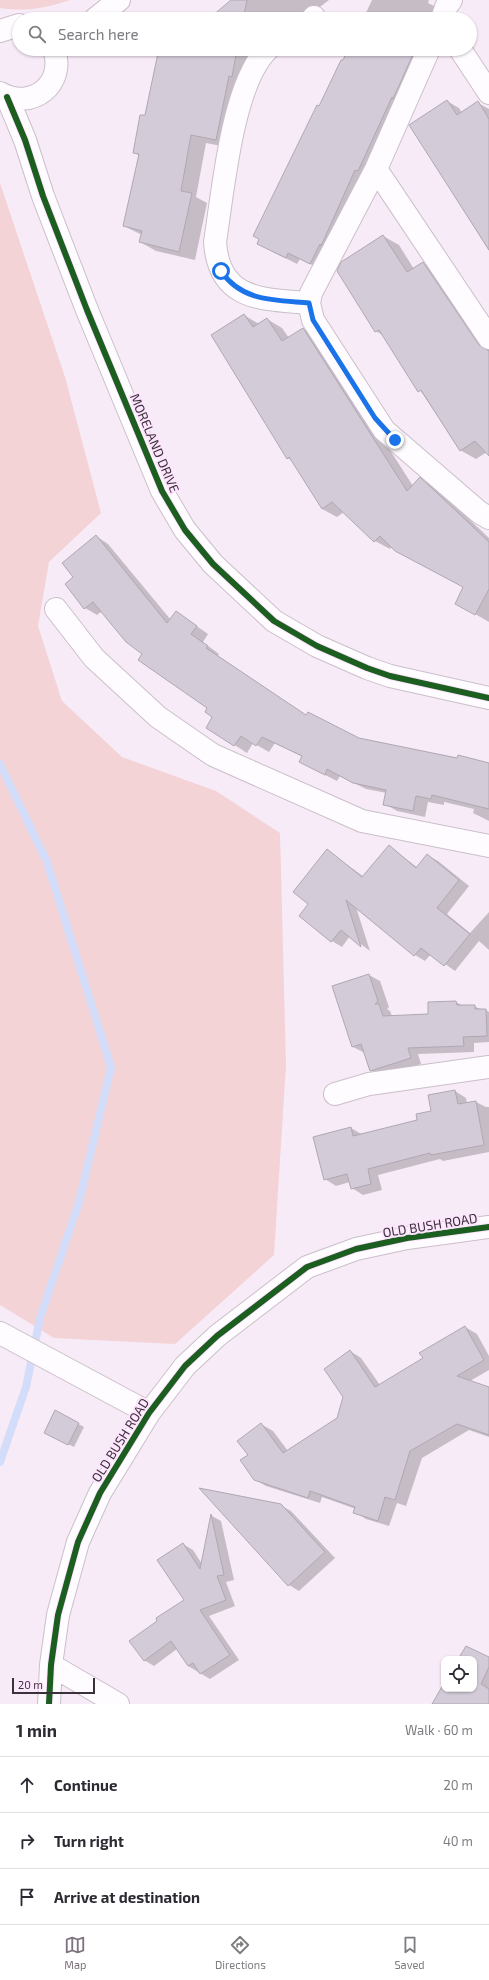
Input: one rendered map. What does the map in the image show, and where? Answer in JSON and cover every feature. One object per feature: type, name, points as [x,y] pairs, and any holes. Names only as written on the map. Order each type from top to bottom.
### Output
[{"type":"street","points":[[104,12],[119,0]]},
{"type":"street","points":[[444,12],[451,0]]},
{"type":"street","points":[[3,95],[23,100],[38,95],[52,82],[59,56]]},
{"type":"street","points":[[262,56],[255,64],[250,75],[232,133],[215,242],[216,259],[227,280],[234,287],[246,293],[265,299],[309,303]]},
{"type":"street","points":[[426,56],[376,169],[311,293],[309,303],[313,320],[384,430],[479,512],[489,518]]},
{"type":"street","points":[[465,56],[489,93]]},
{"type":"street","name":"MORELAND DRIVE","points":[[3,95],[25,140],[43,196],[87,310],[162,491],[185,530],[213,564],[274,621],[317,646],[367,668],[390,676],[489,698]]},
{"type":"street","points":[[25,140],[38,95]]},
{"type":"street","points":[[376,169],[489,338]]},
{"type":"street","points":[[56,609],[94,658],[158,717],[213,755],[362,821],[489,846]]},
{"type":"street","points":[[336,1094],[369,1084],[489,1067]]},
{"type":"street","name":"OLD BUSH ROAD","points":[[49,1704],[51,1665],[58,1615],[78,1542],[100,1493],[149,1413],[185,1366],[217,1336],[307,1267],[356,1249],[407,1238],[489,1227]]},
{"type":"street","points":[[8,1337],[149,1413]]},
{"type":"street","points":[[51,1665],[118,1704]]},
{"type":"shaded area","points":[[0,0],[70,0],[45,7],[18,10],[0,8]]},
{"type":"shaded area","points":[[0,183],[65,377],[101,513],[49,562],[38,626],[62,701],[122,757],[216,791],[280,833],[286,1065],[274,1255],[175,1344],[54,1338],[0,1305]]},
{"type":"building","points":[[231,0],[247,0],[244,12],[217,12]]},
{"type":"building","points":[[157,56],[236,56],[232,77],[229,76],[216,140],[191,135],[181,191],[192,193],[179,252],[139,242],[142,231],[123,226],[139,154],[133,153],[140,115],[145,115]]},
{"type":"building","points":[[345,56],[412,56],[358,171],[355,170],[321,246],[320,244],[310,264],[288,253],[286,258],[257,244],[259,239],[253,236],[317,105],[319,106],[341,60],[343,60]]},
{"type":"building","points":[[447,100],[457,115],[478,101],[489,119],[489,250],[409,125]]},
{"type":"building","points":[[383,235],[407,272],[423,262],[479,345],[489,351],[489,456],[475,441],[460,451],[421,390],[418,392],[379,330],[375,332],[337,271],[341,262]]},
{"type":"building","points":[[244,314],[253,327],[267,318],[282,341],[303,328],[407,491],[420,477],[489,542],[489,589],[475,615],[455,604],[463,587],[395,551],[380,536],[374,542],[332,502],[322,509],[289,457],[287,459],[211,335]]},
{"type":"building","points":[[96,535],[167,623],[176,611],[197,626],[191,634],[208,646],[206,648],[306,715],[308,712],[359,738],[457,758],[458,755],[489,763],[489,809],[432,795],[431,799],[416,796],[413,811],[383,805],[386,790],[353,783],[327,769],[325,775],[299,762],[302,756],[262,737],[256,746],[241,736],[234,746],[206,728],[212,717],[205,712],[207,708],[138,660],[142,654],[126,642],[93,602],[84,609],[65,584],[73,577],[62,563]]},
{"type":"building","points":[[389,845],[416,868],[427,854],[459,880],[437,908],[470,934],[444,966],[421,948],[414,956],[346,900],[361,947],[341,930],[331,942],[299,916],[308,904],[293,892],[327,849],[362,877]]},
{"type":"building","points":[[369,974],[378,1001],[375,1004],[379,1004],[383,1016],[428,1014],[428,1002],[456,1001],[457,1005],[475,1005],[475,1009],[486,1009],[487,1036],[463,1037],[464,1046],[408,1048],[411,1058],[370,1071],[361,1044],[352,1047],[332,986]]},
{"type":"building","points":[[455,1090],[458,1104],[476,1101],[484,1145],[431,1155],[430,1153],[368,1169],[371,1184],[351,1189],[347,1174],[324,1180],[313,1137],[351,1127],[353,1136],[417,1120],[416,1114],[431,1111],[428,1095]]},
{"type":"building","points":[[465,1326],[484,1360],[457,1376],[489,1387],[489,1435],[457,1424],[410,1451],[395,1500],[385,1497],[378,1521],[353,1513],[355,1507],[310,1491],[308,1498],[254,1480],[240,1460],[248,1455],[237,1441],[261,1423],[283,1453],[337,1418],[343,1397],[324,1369],[350,1350],[375,1387],[423,1358],[419,1353]]},
{"type":"building","points":[[55,1410],[79,1423],[68,1445],[44,1433]]},
{"type":"building","points":[[199,1488],[281,1504],[325,1552],[288,1586]]},
{"type":"building","points":[[211,1514],[224,1575],[217,1576],[226,1600],[200,1610],[230,1655],[200,1674],[193,1663],[188,1666],[171,1641],[144,1661],[129,1641],[157,1621],[156,1618],[184,1600],[157,1560],[183,1543],[200,1569]]},
{"type":"building","points":[[466,1646],[489,1657],[489,1667],[481,1684],[489,1689],[489,1704],[432,1704],[441,1688],[441,1692],[477,1692],[477,1656],[460,1656]]},
{"type":"waterway","points":[[0,764],[47,862],[111,1067],[79,1202],[40,1318],[26,1387],[0,1462]]},
{"type":"cycle path","points":[[7,97],[25,140],[43,196],[87,310],[162,491],[185,530],[213,564],[274,621],[317,646],[367,668],[390,676],[489,698]]},
{"type":"cycle path","points":[[49,1704],[51,1665],[58,1615],[78,1542],[100,1493],[149,1413],[185,1366],[217,1336],[307,1267],[356,1249],[407,1238],[489,1227]]},
{"type":"route","points":[[221,271],[234,287],[246,293],[265,299],[309,303],[313,320],[375,418],[384,430],[395,440]]}]
